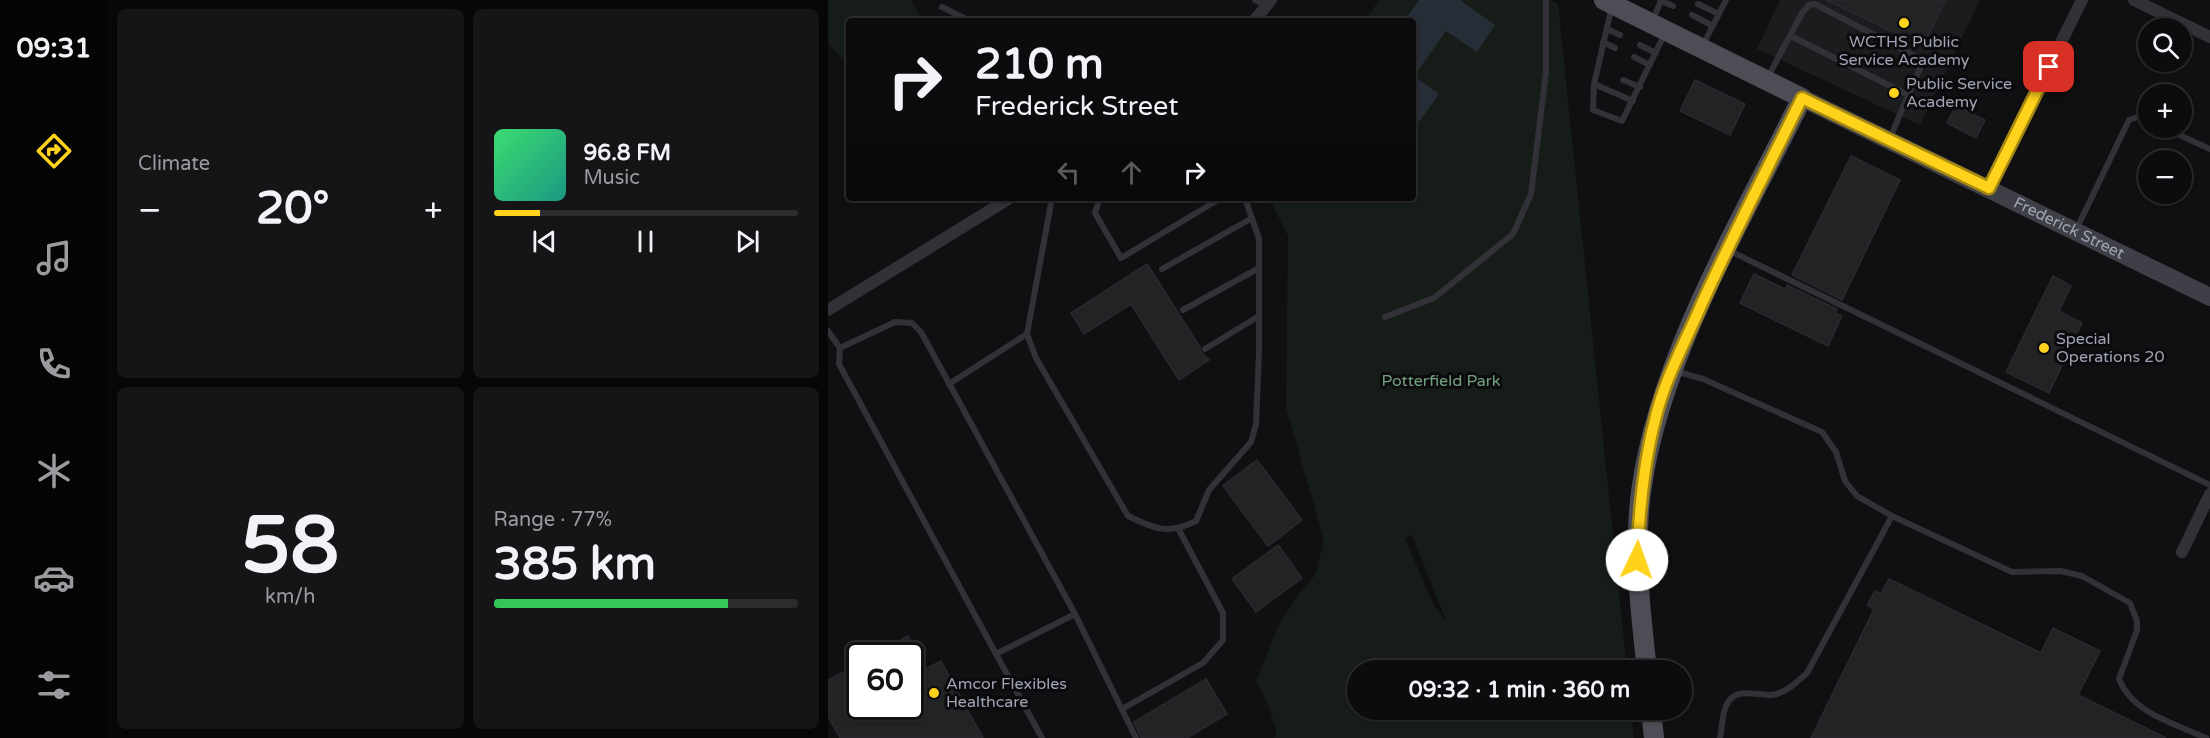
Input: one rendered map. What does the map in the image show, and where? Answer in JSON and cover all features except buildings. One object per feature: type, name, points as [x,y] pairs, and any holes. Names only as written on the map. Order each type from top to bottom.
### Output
[{"type":"main road","name":"Frederick Street","points":[[1610,1],[1766,81],[2210,297]]},
{"type":"main road","points":[[1646,660],[1637,560],[1639,510],[1655,418],[1672,370],[1727,249],[1802,98]]},
{"type":"main road","points":[[1652,720],[1654,738]]},
{"type":"street","points":[[1989,188],[2082,0]]},
{"type":"street","points":[[2134,0],[2210,38]]},
{"type":"street","points":[[1256,18],[1265,2]]},
{"type":"street","points":[[828,310],[1005,201]]},
{"type":"street","points":[[2182,552],[2210,494]]},
{"type":"lane","points":[[1385,317],[1434,298],[1513,234],[1531,194],[1546,72],[1546,0]]},
{"type":"lane","points":[[1610,1],[1607,29],[1594,84],[1593,110],[1622,121],[1656,53],[1660,0],[1673,6]]},
{"type":"lane","points":[[1702,48],[1726,0]]},
{"type":"lane","points":[[1698,4],[1719,14]]},
{"type":"lane","points":[[1766,81],[1778,55],[1809,5],[1815,4],[1918,58],[1921,66],[1908,95],[1904,111],[1888,140]]},
{"type":"lane","points":[[942,7],[964,18]]},
{"type":"lane","points":[[1692,15],[1713,26]]},
{"type":"lane","points":[[1607,29],[1620,35]]},
{"type":"lane","points":[[1791,36],[1908,95]]},
{"type":"lane","points":[[1603,42],[1615,48]]},
{"type":"lane","points":[[1640,45],[1656,53]]},
{"type":"lane","points":[[1634,57],[1650,65]]},
{"type":"lane","points":[[1597,69],[1604,72]]},
{"type":"lane","points":[[1623,80],[1640,87]]},
{"type":"lane","points":[[1594,84],[1633,101]]},
{"type":"lane","points":[[2075,231],[2129,120],[2138,117]]},
{"type":"lane","points":[[2185,138],[2210,150]]},
{"type":"lane","points":[[1051,201],[1027,334],[1036,358],[1128,516],[1153,528],[1179,530],[1196,521],[1209,490],[1251,442],[1256,424],[1259,239],[1246,201]]},
{"type":"lane","points":[[1099,201],[1095,213],[1120,258],[1216,201]]},
{"type":"lane","points":[[1162,269],[1252,218]]},
{"type":"lane","points":[[1727,249],[2210,485]]},
{"type":"lane","points":[[1183,310],[1259,268]]},
{"type":"lane","points":[[1204,349],[1259,316]]},
{"type":"lane","points":[[840,348],[896,322],[912,323],[921,332],[1075,614],[1136,738]]},
{"type":"lane","points":[[828,330],[840,348],[839,364],[1042,738]]},
{"type":"lane","points":[[949,384],[1027,334]]},
{"type":"lane","points":[[1672,370],[1703,379],[1822,432],[1836,452],[1845,482],[1857,496],[1892,516],[2012,573],[2061,571],[2082,576],[2130,603],[2137,621],[2137,630],[2121,669],[2119,679],[2122,688],[2136,705],[2206,738]]},
{"type":"lane","points":[[1720,738],[1726,704],[1736,695],[1748,692],[1775,694],[1793,686],[1807,673],[1892,516]]},
{"type":"lane","points":[[1122,709],[1203,663],[1223,640],[1223,613],[1179,530]]},
{"type":"lane","points":[[996,654],[1075,614]]},
{"type":"shaded area","points":[[1419,0],[1460,0],[1495,25],[1477,52],[1446,31],[1416,73],[1416,18],[1406,18]]},
{"type":"shaded area","name":"Public Service Academy","points":[[1780,0],[1980,0],[1920,125],[1757,49]]},
{"type":"shaded area","points":[[1416,77],[1439,94],[1416,126]]},
{"type":"green space","points":[[828,0],[911,0],[921,18],[846,18],[846,64],[828,43]]},
{"type":"green space","name":"Potterfield Park","points":[[1379,0],[1550,0],[1558,4],[1626,660],[1347,660],[1347,720],[1632,720],[1634,738],[1274,738],[1277,734],[1269,707],[1256,681],[1279,624],[1295,599],[1315,575],[1324,540],[1286,408],[1288,236],[1270,201],[1416,201],[1416,18],[1367,18]],"holes":[[[1412,535],[1446,622],[1432,602],[1405,538]]]},
{"type":"place","name":"WCTHS Public Service Academy","points":[[1904,23]]},
{"type":"place","name":"Public Service Academy","points":[[1894,93]]},
{"type":"place","name":"Special Operations 20","points":[[2044,348]]},
{"type":"place","name":"Amcor Flexibles Healthcare","points":[[934,693]]},
{"type":"route","points":[[1637,560],[1639,510],[1645,465],[1655,418],[1672,370],[1715,274],[1802,98],[1989,188],[2049,67]]}]
